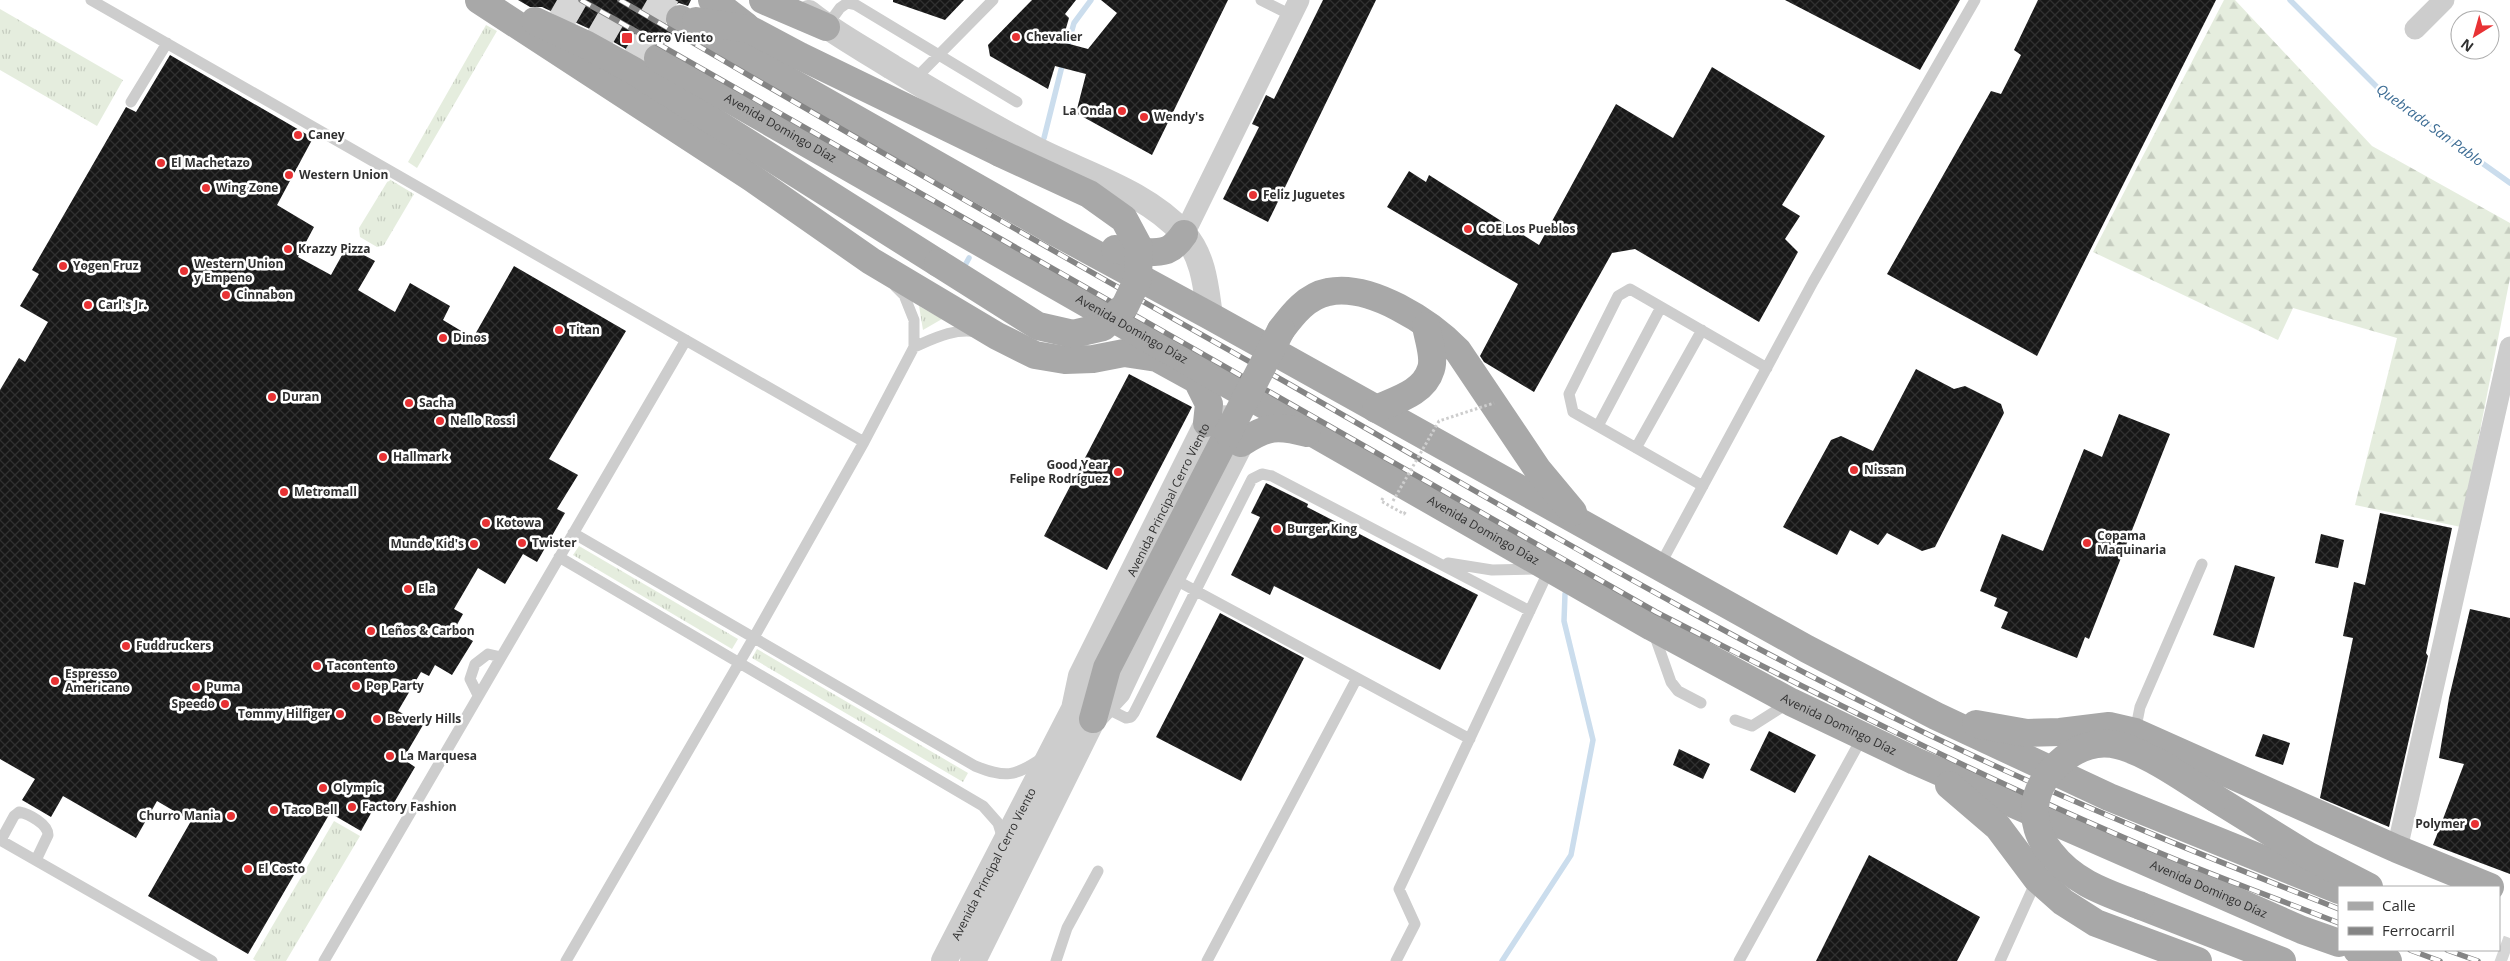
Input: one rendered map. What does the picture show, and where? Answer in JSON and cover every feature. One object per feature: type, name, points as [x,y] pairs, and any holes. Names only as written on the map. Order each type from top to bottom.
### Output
[{"type":"main road","points":[[483,3],[545,24],[634,71],[1038,326],[1073,334],[1103,327],[1125,306],[1138,279],[1139,247],[1124,219],[1089,194],[1000,153],[750,22],[712,0]]},
{"type":"main road","points":[[763,0],[826,27]]},
{"type":"main road","points":[[483,3],[752,178],[871,261],[997,336],[1035,355],[1065,360],[1094,359],[1124,353],[1157,358],[1284,427],[1320,436]]},
{"type":"main road","points":[[845,113],[750,22],[680,19],[845,113],[1057,233],[1210,316],[1807,649],[1936,716],[2109,797],[2338,890]]},
{"type":"main road","name":"Avenida Domingo Díaz","points":[[658,58],[1652,627],[1791,702],[1915,761],[2302,930],[2338,943]]},
{"type":"main road","points":[[1057,233],[1128,252],[1167,250],[1178,242],[1184,234]]},
{"type":"main road","points":[[1090,712],[1107,668],[1226,433],[1281,330],[1295,311],[1310,299],[1328,292],[1352,291],[1375,297],[1404,310],[1446,338],[1458,351],[1538,470],[1584,525]]},
{"type":"main road","points":[[1376,409],[1411,394],[1422,385],[1432,368],[1426,326]]},
{"type":"main road","points":[[1197,380],[1226,433]]},
{"type":"main road","points":[[1226,433],[1258,432],[1284,427]]},
{"type":"main road","points":[[1936,716],[2026,733],[2060,732],[2109,726],[2135,732],[2397,849],[2488,886]]},
{"type":"main road","points":[[2282,961],[2090,887],[2064,867],[2050,852],[2037,832],[2036,800],[2045,779],[2057,763],[2076,751],[2094,744],[2110,744],[2131,749],[2216,798],[2306,855],[2367,886]]},
{"type":"main road","points":[[1915,761],[1949,785],[1998,827],[2037,879],[2063,902],[2096,923],[2198,961]]},
{"type":"main road","points":[[2360,951],[2388,961]]},
{"type":"street","points":[[793,0],[826,27],[914,80],[1034,148],[1143,202],[1184,234],[1198,253],[1210,316]]},
{"type":"street","points":[[2414,30],[2444,0]]},
{"type":"street","points":[[1184,234],[1295,8]]},
{"type":"street","points":[[2397,849],[2510,347]]},
{"type":"street","name":"Avenida Principal Cerro Viento","points":[[944,961],[1050,753],[1090,712],[1118,692],[1172,578],[1226,433]]},
{"type":"street","name":"Avenida Principal Cerro Viento","points":[[972,961],[1090,712],[1081,676],[1226,433]]},
{"type":"lane","points":[[91,0],[864,442]]},
{"type":"lane","points":[[914,80],[993,0]]},
{"type":"lane","points":[[1261,0],[1295,8]]},
{"type":"lane","points":[[1659,567],[1813,282],[1975,0]]},
{"type":"lane","points":[[826,27],[840,8],[847,3],[856,5],[1017,102]]},
{"type":"lane","points":[[131,102],[167,43]]},
{"type":"lane","points":[[566,961],[753,639],[864,442],[914,347],[914,320],[904,295],[871,261]]},
{"type":"lane","points":[[1703,486],[1573,412],[1569,394],[1618,296],[1630,289],[1767,368]]},
{"type":"lane","points":[[1598,426],[1661,307]]},
{"type":"lane","points":[[914,347],[942,334],[966,330],[997,336]]},
{"type":"lane","points":[[1636,448],[1702,330]]},
{"type":"lane","points":[[324,961],[686,340]]},
{"type":"lane","points":[[1090,712],[1126,718],[1131,717],[1252,480],[1262,474],[1272,476],[1530,611]]},
{"type":"lane","points":[[573,533],[753,639],[983,769],[1000,776],[1023,771],[1050,753]]},
{"type":"lane","points":[[559,557],[983,806],[998,823],[1005,844]]},
{"type":"lane","points":[[1396,961],[1415,924],[1399,889],[1550,568],[1492,570],[1434,560]]},
{"type":"lane","points":[[2135,732],[2140,707],[2202,564]]},
{"type":"lane","points":[[1172,578],[1470,739]]},
{"type":"lane","points":[[1652,627],[1671,682],[1678,691],[1701,703]]},
{"type":"lane","points":[[478,696],[470,679],[475,664],[488,654],[501,656]]},
{"type":"lane","points":[[1207,961],[1357,678]]},
{"type":"lane","points":[[1735,720],[1752,726],[1791,702]]},
{"type":"lane","points":[[1739,961],[1863,736]]},
{"type":"lane","points":[[36,860],[48,835],[48,831],[46,827],[24,813],[19,812],[14,816],[0,840],[212,961]]},
{"type":"lane","points":[[1056,961],[1067,928],[1098,871]]},
{"type":"lane","points":[[2000,961],[2037,879]]},
{"type":"path","points":[[362,253],[366,247]]},
{"type":"path","points":[[1393,501],[1439,421],[1494,403]]},
{"type":"green space","points":[[2224,0],[2235,0],[2372,146],[2510,223],[2510,278],[2461,527],[2355,505],[2397,338],[2293,308],[2278,340],[2093,252]]},
{"type":"green space","points":[[0,9],[123,80],[97,126],[0,70]]},
{"type":"green space","points":[[486,25],[497,31],[417,168],[408,162]]},
{"type":"green space","points":[[389,179],[414,194],[384,245],[377,247],[360,237],[359,228]]},
{"type":"green space","points":[[919,306],[942,319],[923,330]]},
{"type":"green space","points":[[579,546],[738,639],[732,649],[573,555]]},
{"type":"green space","points":[[757,649],[968,773],[963,782],[752,658]]},
{"type":"green space","points":[[334,821],[360,836],[286,961],[256,961],[253,959]]},
{"type":"building","name":"Cerro Viento","points":[[518,0],[691,0],[688,6],[679,3],[667,11],[664,20],[667,27],[673,33],[666,44],[657,42],[650,45],[644,51],[642,58],[594,31],[542,7],[530,7]]},
{"type":"building","points":[[893,0],[964,0],[945,20],[893,2]]},
{"type":"building","points":[[1032,0],[1076,0],[1065,14],[1069,18],[1062,42],[1088,49],[1117,13],[1101,0],[1228,0],[1152,155],[1076,113],[1086,74],[1055,66],[1048,89],[990,56],[988,45]]},
{"type":"building","points":[[1323,0],[1376,0],[1268,222],[1223,199],[1259,127],[1252,124],[1266,95],[1274,99]]},
{"type":"building","points":[[1785,0],[1960,0],[1920,70]]},
{"type":"building","points":[[2038,0],[2216,0],[2037,356],[1887,274],[1991,91],[2001,94],[2021,55],[2014,50]]},
{"type":"building","name":"Metromall","points":[[170,55],[313,138],[277,205],[314,227],[298,257],[331,275],[347,246],[375,261],[358,290],[395,312],[410,283],[450,306],[443,320],[473,338],[514,266],[626,331],[549,459],[578,475],[557,509],[565,513],[537,562],[523,554],[505,584],[478,568],[454,609],[463,614],[454,630],[473,641],[452,675],[435,665],[429,676],[421,672],[398,711],[423,725],[403,759],[415,767],[388,813],[375,806],[361,831],[330,813],[248,954],[148,896],[191,821],[157,801],[136,838],[63,796],[51,817],[22,800],[35,779],[0,759],[0,390],[19,358],[25,362],[48,322],[20,306],[39,274],[32,270],[126,107],[136,112]]},
{"type":"building","points":[[1712,67],[1825,136],[1782,205],[1800,216],[1785,239],[1798,252],[1759,322],[1635,249],[1612,253],[1534,392],[1484,362],[1480,356],[1518,284],[1387,207],[1409,171],[1426,182],[1429,175],[1539,245],[1616,104],[1673,138]]},
{"type":"building","name":"Nissan","points":[[1916,369],[1954,389],[1965,386],[2001,404],[2004,413],[1935,547],[1922,551],[1887,533],[1878,545],[1850,530],[1837,555],[1783,527],[1831,440],[1841,436],[1873,451]]},
{"type":"building","name":"Good Year Felipe Rodríguez","points":[[1129,374],[1192,407],[1107,570],[1044,536]]},
{"type":"building","name":"Copama Maquinaria","points":[[2119,414],[2170,434],[2089,639],[2085,637],[2077,658],[2001,628],[2008,612],[1994,606],[1997,598],[1980,591],[2002,534],[2043,551],[2084,449],[2102,457]]},
{"type":"building","points":[[1266,483],[1308,504],[1307,507],[1478,595],[1440,670],[1274,586],[1270,595],[1231,575],[1260,517],[1251,513]]},
{"type":"building","points":[[2380,513],[2452,528],[2426,653],[2428,656],[2389,827],[2320,798],[2353,638],[2343,636],[2354,582],[2365,585]]},
{"type":"building","points":[[2321,534],[2344,540],[2338,568],[2315,563]]},
{"type":"building","points":[[2235,565],[2275,577],[2254,648],[2213,635]]},
{"type":"building","points":[[2470,609],[2510,618],[2510,874],[2433,845],[2464,764],[2439,758],[2449,698]]},
{"type":"building","points":[[1220,613],[1304,658],[1241,781],[1156,737]]},
{"type":"building","points":[[1769,731],[1816,755],[1795,793],[1750,770]]},
{"type":"building","points":[[2263,734],[2290,743],[2283,765],[2255,756]]},
{"type":"building","points":[[1679,749],[1710,764],[1703,779],[1673,765]]},
{"type":"building","points":[[1869,855],[1980,917],[1957,961],[1816,961]]},
{"type":"waterway","points":[[1066,51],[1074,23],[1091,0]]},
{"type":"waterway","name":"Quebrada San Pablo","points":[[2290,0],[2381,91],[2510,183]]},
{"type":"waterway","points":[[1044,138],[1063,62]]},
{"type":"waterway","points":[[963,269],[969,258]]},
{"type":"waterway","points":[[1502,961],[1571,855],[1593,740],[1564,621],[1565,594]]},
{"type":"tunnel","points":[[557,0],[658,58]]},
{"type":"tunnel","points":[[647,0],[680,19]]},
{"type":"tunnel","points":[[2500,949],[2510,953]]},
{"type":"railway","points":[[581,0],[1656,612],[1833,701],[2071,815],[2209,873],[2338,923]]},
{"type":"railway","points":[[620,0],[950,192],[1540,528],[1800,671],[1978,758],[2067,798],[2338,909]]},
{"type":"railway","points":[[2413,951],[2440,961]]},
{"type":"railway","points":[[2450,951],[2478,961]]},
{"type":"place","name":"Chevalier","points":[[1016,37]]},
{"type":"place","name":"Cerro Viento","points":[[627,38]]},
{"type":"place","name":"La Onda","points":[[1122,111]]},
{"type":"place","name":"Wendy's","points":[[1144,117]]},
{"type":"place","name":"Caney","points":[[298,135]]},
{"type":"place","name":"El Machetazo","points":[[161,163]]},
{"type":"place","name":"Western Union","points":[[289,175]]},
{"type":"place","name":"Wing Zone","points":[[206,188]]},
{"type":"place","name":"Feliz Juguetes","points":[[1253,195]]},
{"type":"place","name":"COE Los Pueblos","points":[[1468,229]]},
{"type":"place","name":"Krazzy Pizza","points":[[288,249]]},
{"type":"place","name":"Yogen Fruz","points":[[63,266]]},
{"type":"place","name":"Western Union y Empeno","points":[[184,271]]},
{"type":"place","name":"Cinnabon","points":[[226,295]]},
{"type":"place","name":"Carl's Jr.","points":[[88,305]]},
{"type":"place","name":"Titan","points":[[559,330]]},
{"type":"place","name":"Dinos","points":[[443,338]]},
{"type":"place","name":"Duran","points":[[272,397]]},
{"type":"place","name":"Sacha","points":[[409,403]]},
{"type":"place","name":"Nello Rossi","points":[[440,421]]},
{"type":"place","name":"Hallmark","points":[[383,457]]},
{"type":"place","name":"Nissan","points":[[1854,470]]},
{"type":"place","name":"Good Year Felipe Rodríguez","points":[[1118,472]]},
{"type":"place","name":"Metromall","points":[[284,492]]},
{"type":"place","name":"Kotowa","points":[[486,523]]},
{"type":"place","name":"Burger King","points":[[1277,529]]},
{"type":"place","name":"Twister","points":[[522,543]]},
{"type":"place","name":"Copama Maquinaria","points":[[2087,543]]},
{"type":"place","name":"Mundo Kid's","points":[[474,544]]},
{"type":"place","name":"Ela","points":[[408,589]]},
{"type":"place","name":"Leños & Carbon","points":[[371,631]]},
{"type":"place","name":"Fuddruckers","points":[[126,646]]},
{"type":"place","name":"Tacontento","points":[[317,666]]},
{"type":"place","name":"Espresso Americano","points":[[55,681]]},
{"type":"place","name":"Pop Party","points":[[356,686]]},
{"type":"place","name":"Puma","points":[[196,687]]},
{"type":"place","name":"Speedo","points":[[225,704]]},
{"type":"place","name":"Tommy Hilfiger","points":[[340,714]]},
{"type":"place","name":"Beverly Hills","points":[[377,719]]},
{"type":"place","name":"La Marquesa","points":[[390,756]]},
{"type":"place","name":"Olympic","points":[[323,788]]},
{"type":"place","name":"Factory Fashion","points":[[352,807]]},
{"type":"place","name":"Taco Bell","points":[[274,810]]},
{"type":"place","name":"Churro Mania","points":[[231,816]]},
{"type":"place","name":"Polymer","points":[[2475,824]]},
{"type":"place","name":"El Costo","points":[[248,869]]}]
